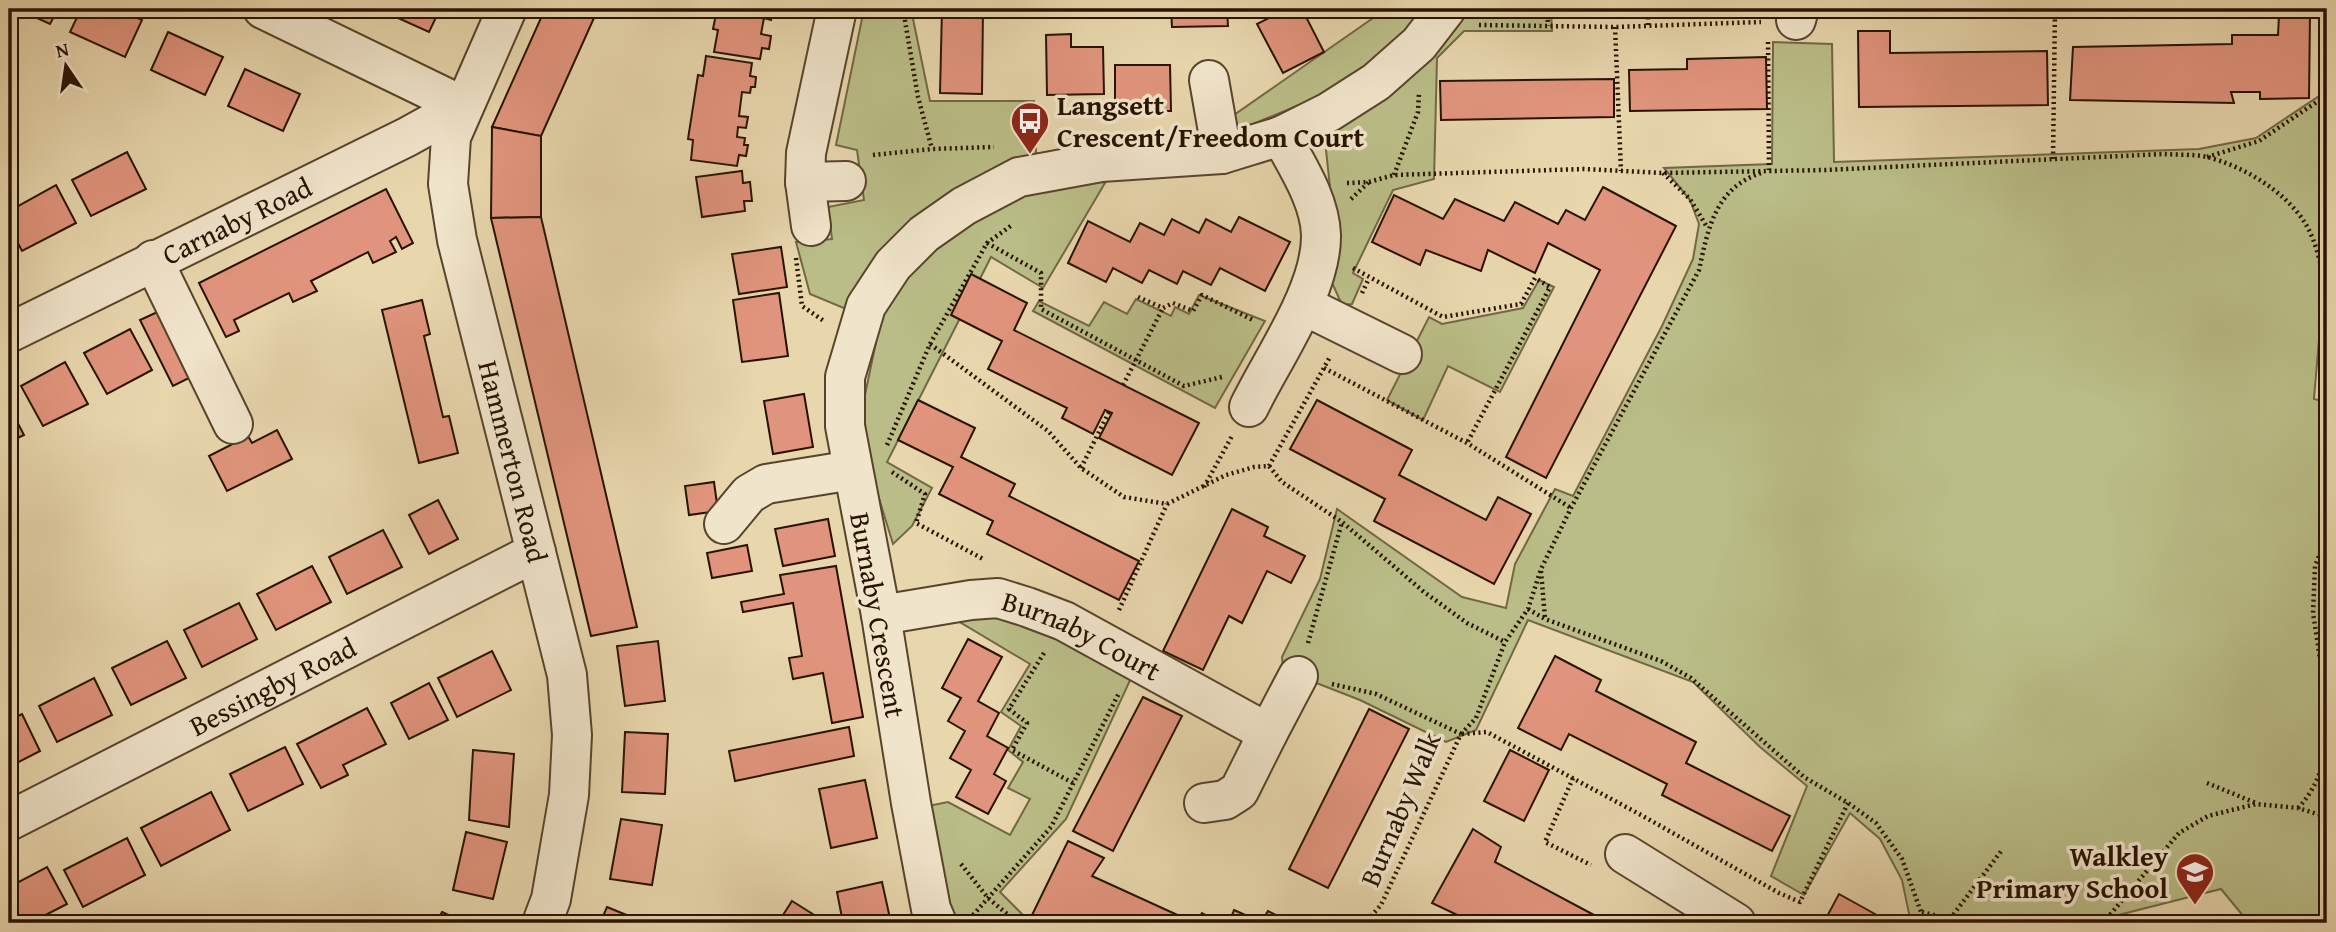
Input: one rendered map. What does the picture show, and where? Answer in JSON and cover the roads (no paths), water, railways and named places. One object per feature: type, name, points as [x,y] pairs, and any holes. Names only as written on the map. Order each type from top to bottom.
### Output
[{"type":"street","points":[[264,9],[463,106]]},
{"type":"street","name":"Hammerton Road","points":[[507,9],[451,137],[448,184],[453,218],[493,386],[567,676],[572,735],[569,796],[551,899],[542,923]]},
{"type":"street","points":[[811,226],[805,182],[806,153],[837,9]]},
{"type":"street","name":"Burnaby Crescent","points":[[937,923],[931,909],[911,803],[881,615],[869,461],[845,426],[845,377],[861,323],[893,265],[923,234],[964,206],[1019,177],[1101,162],[1222,154],[1281,136],[1329,112],[1376,82],[1434,25]]},
{"type":"street","points":[[1209,80],[1222,154]]},
{"type":"street","name":"Carnaby Road","points":[[9,332],[407,137],[463,106]]},
{"type":"street","points":[[1254,397],[1294,321],[1317,266],[1321,235],[1315,207],[1303,177],[1281,136]]},
{"type":"street","points":[[805,182],[846,181]]},
{"type":"street","points":[[153,260],[233,424]]},
{"type":"street","points":[[1294,321],[1346,327],[1402,354]]},
{"type":"street","points":[[724,524],[749,494],[766,484],[869,461]]},
{"type":"street","name":"Bessingby Road","points":[[9,821],[536,552]]},
{"type":"street","name":"Burnaby Court","points":[[881,615],[998,598],[1064,621],[1268,733]]},
{"type":"street","points":[[1204,803],[1225,800],[1238,791],[1298,676]]},
{"type":"street","points":[[1625,854],[1736,923]]},
{"type":"place","name":"Langsett Crescent/Freedom Court","points":[[1030,155]]},
{"type":"place","name":"Walkley Primary School","points":[[2195,906]]}]
